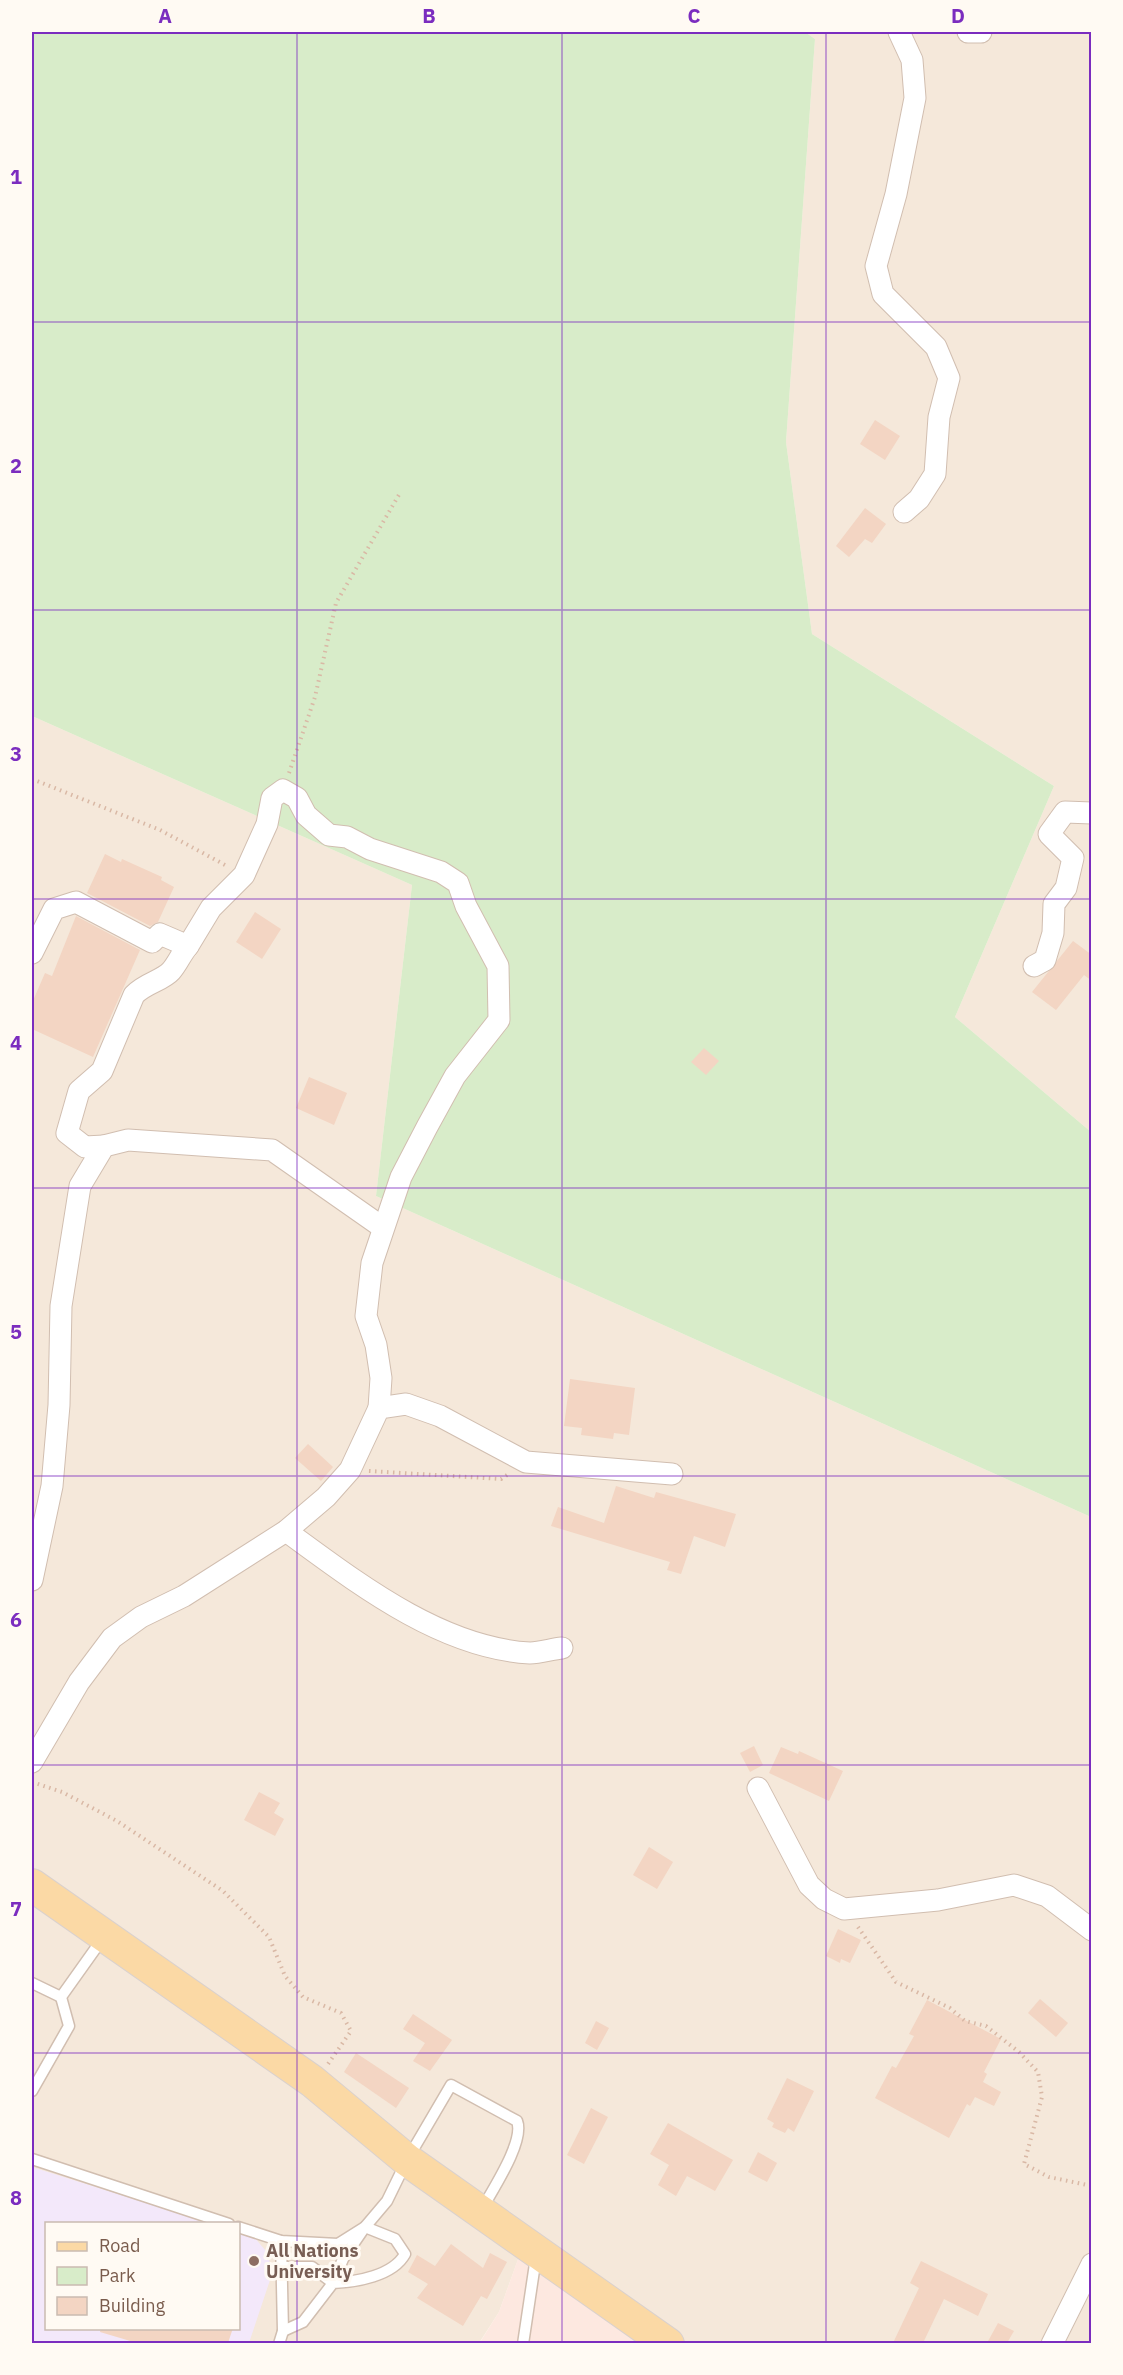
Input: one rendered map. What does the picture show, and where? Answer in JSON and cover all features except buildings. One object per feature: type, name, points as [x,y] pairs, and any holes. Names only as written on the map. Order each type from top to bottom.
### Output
[{"type":"main road","points":[[32,1885],[312,2081],[407,2160],[537,2250],[665,2343]]},
{"type":"street","points":[[899,32],[912,60],[915,98],[896,194],[876,267],[883,294],[936,347],[949,378],[939,417],[935,474],[919,499],[904,512]]},
{"type":"street","points":[[968,32],[981,32]]},
{"type":"street","points":[[32,1762],[79,1682],[112,1638],[141,1617],[184,1596],[286,1531],[326,1497],[350,1470],[379,1408],[379,1367],[376,1345],[366,1316],[372,1263],[382,1227],[401,1177],[455,1076],[499,1020],[498,966],[466,906],[458,883],[441,872],[370,849],[347,837],[329,835],[306,815],[297,798],[283,790],[272,798],[267,824],[244,875],[212,908],[171,971],[143,985],[134,995],[102,1071],[79,1091],[67,1133],[85,1146],[104,1146],[128,1140],[272,1150],[382,1227]]},
{"type":"street","points":[[1034,966],[1045,960],[1053,933],[1054,904],[1066,888],[1073,858],[1049,834],[1065,812],[1092,813]]},
{"type":"street","points":[[32,953],[54,909],[76,903],[152,942],[160,934],[188,946]]},
{"type":"street","points":[[32,1580],[38,1526],[52,1486],[59,1404],[61,1306],[80,1186],[104,1146]]},
{"type":"street","points":[[379,1408],[406,1404],[440,1416],[526,1462],[672,1474]]},
{"type":"street","points":[[286,1531],[377,1595],[428,1623],[472,1641],[531,1653],[562,1648]]},
{"type":"street","points":[[758,1788],[809,1885],[824,1899],[844,1909],[938,1900],[1014,1885],[1047,1896],[1092,1930]]},
{"type":"street","points":[[1052,2343],[1092,2264]]},
{"type":"lane","points":[[61,1997],[105,1935]]},
{"type":"lane","points":[[32,1983],[61,1997],[69,2026],[32,2091]]},
{"type":"lane","points":[[283,2331],[303,2322],[333,2283],[343,2259],[365,2227],[387,2201],[407,2160],[451,2085],[517,2121],[520,2128],[516,2145],[481,2211]]},
{"type":"lane","points":[[32,2158],[226,2222]]},
{"type":"lane","points":[[240,2228],[281,2241],[338,2244],[365,2227]]},
{"type":"lane","points":[[282,2266],[312,2267],[333,2283],[354,2282],[400,2262],[405,2254],[395,2239],[365,2227]]},
{"type":"lane","points":[[279,2343],[283,2331],[281,2241]]},
{"type":"lane","points":[[523,2343],[537,2250]]},
{"type":"path","points":[[283,790],[315,697],[336,603],[400,493]]},
{"type":"path","points":[[32,779],[160,830],[244,875]]},
{"type":"path","points":[[350,1470],[501,1479],[526,1462]]},
{"type":"path","points":[[32,1782],[62,1792],[117,1821],[223,1891],[269,1937],[285,1976],[303,1997],[341,2013],[351,2031],[336,2055],[312,2081]]},
{"type":"path","points":[[844,1909],[896,1982],[950,2008],[965,2021],[986,2026],[1019,2052],[1038,2072],[1042,2097],[1024,2164],[1049,2177],[1092,2186]]},
{"type":"shaded area","points":[[805,32],[1091,32],[1091,1132],[955,1017],[1054,786],[812,634],[786,442],[815,39]]},
{"type":"shaded area","points":[[32,716],[412,885],[376,1196],[1091,1517],[1091,2343],[683,2343],[32,1876]]},
{"type":"shaded area","points":[[32,1901],[121,1954],[521,2251],[499,2312],[479,2343],[32,2344]]},
{"type":"shaded area","name":"All Nations University","points":[[32,2167],[207,2222],[45,2222],[45,2330],[240,2330],[240,2232],[254,2237],[266,2251],[273,2271],[249,2343],[39,2344],[33,2340]]},
{"type":"shaded area","points":[[521,2251],[648,2344],[479,2344],[499,2312]]},
{"type":"green space","points":[[32,32],[805,32],[815,39],[786,442],[812,634],[1054,786],[955,1017],[1091,1132],[1091,1517],[376,1196],[412,885],[32,716]]},
{"type":"place","name":"All Nations University","points":[[254,2261]]}]
